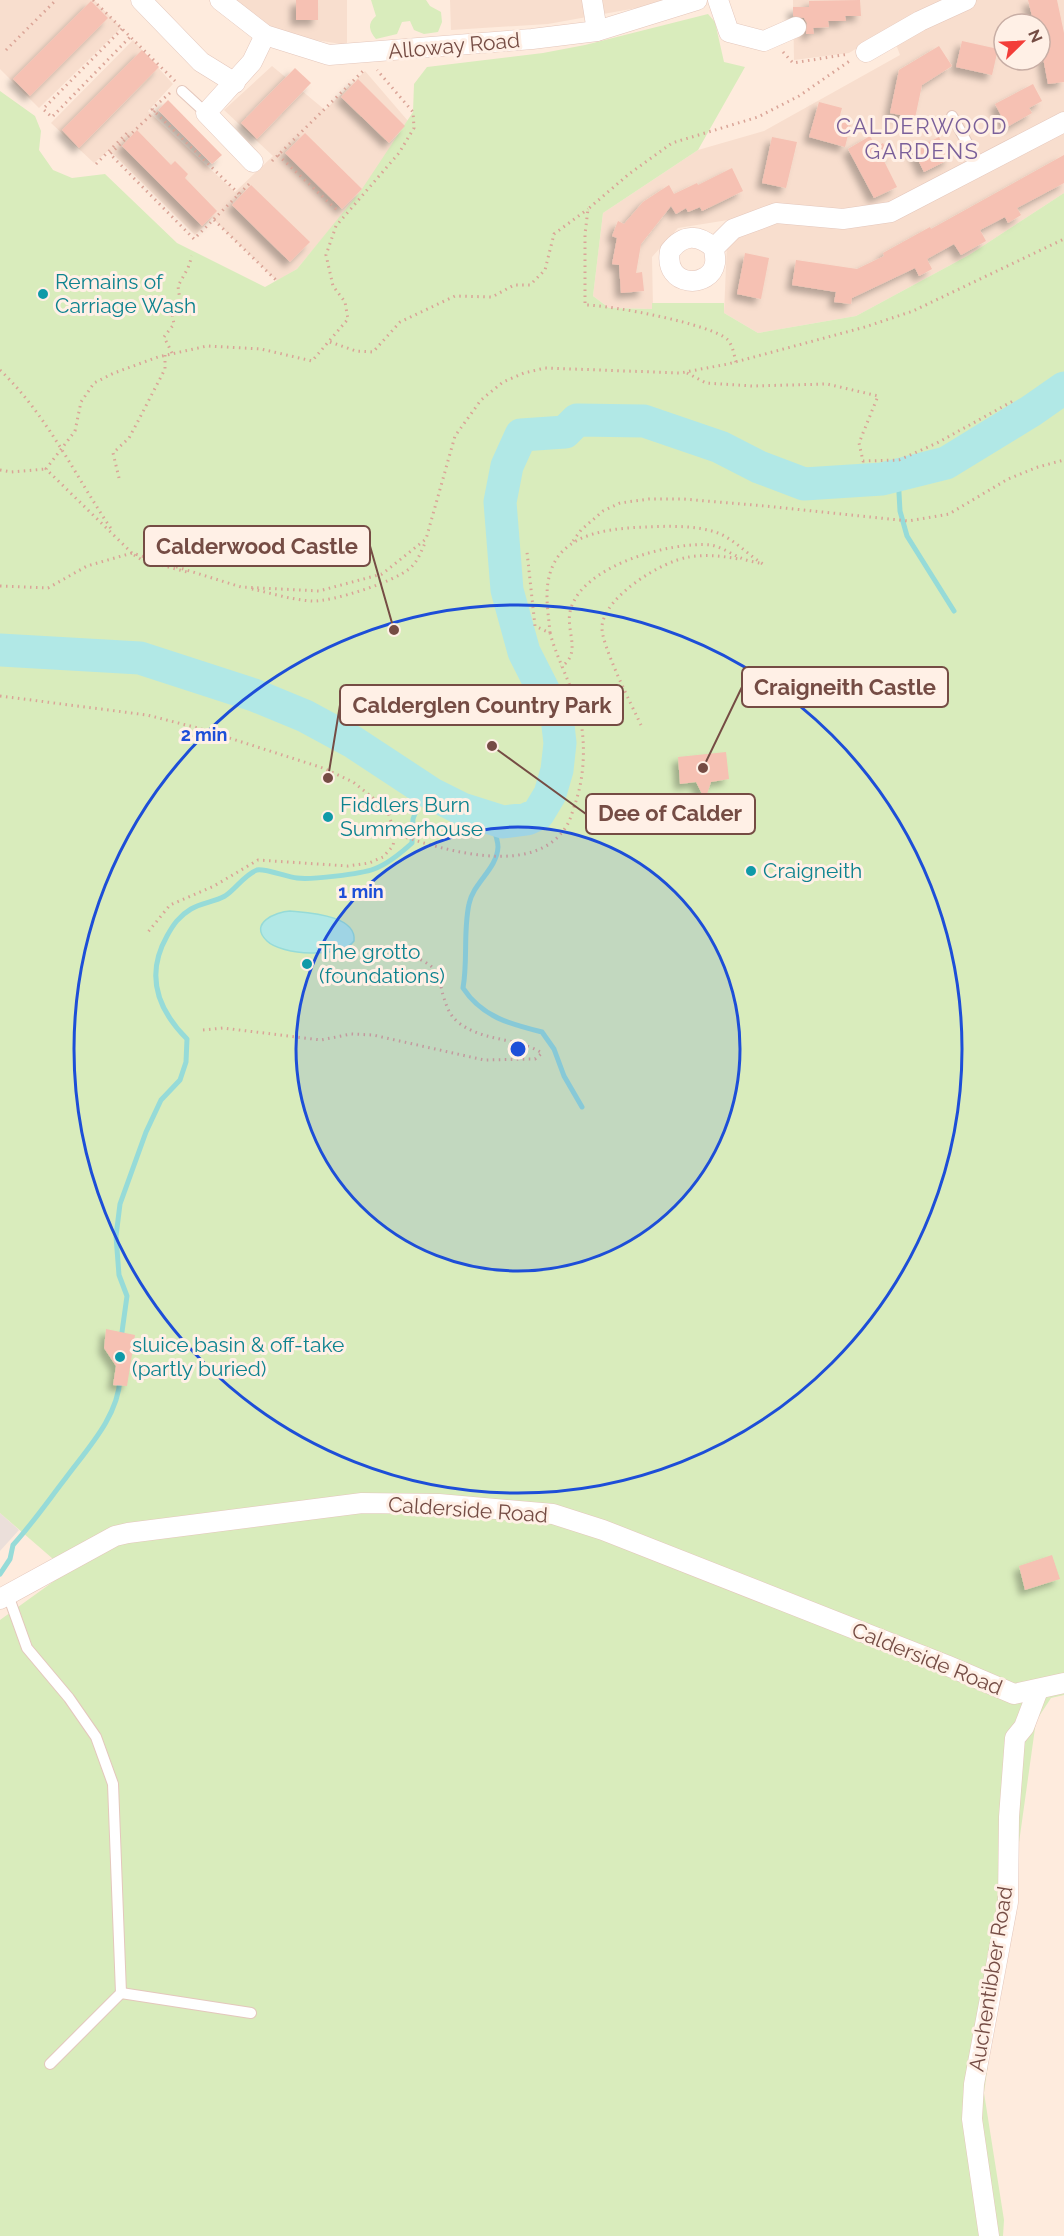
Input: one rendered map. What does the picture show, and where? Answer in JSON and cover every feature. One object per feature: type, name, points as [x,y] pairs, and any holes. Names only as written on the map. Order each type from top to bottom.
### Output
[{"type":"street","points":[[141,0],[201,62],[235,83]]},
{"type":"street","name":"Alloway Road","points":[[220,0],[265,35],[329,55],[521,40],[597,31],[697,0]]},
{"type":"street","points":[[592,0],[597,31]]},
{"type":"street","points":[[718,0],[729,32],[764,41],[796,27]]},
{"type":"street","points":[[863,52],[920,21],[966,0]]},
{"type":"street","points":[[259,168],[206,113],[252,62],[265,35]]},
{"type":"street","points":[[714,248],[733,229],[776,213],[843,219],[891,212],[1064,122]]},
{"type":"street","name":"Calderside Road","points":[[4,1597],[115,1536],[128,1533],[362,1503],[439,1504],[553,1514],[603,1530],[1014,1694],[1064,1683]]},
{"type":"street","name":"Auchentibber Road","points":[[989,2236],[972,2119],[974,2084],[1008,1902],[1009,1817],[1015,1738],[1024,1727],[1038,1690]]},
{"type":"lane","points":[[180,88],[206,113]]},
{"type":"lane","points":[[952,116],[980,166]]},
{"type":"lane","points":[[4,1597],[27,1648],[69,1698],[96,1737],[113,1784],[121,1993],[50,2064]]},
{"type":"lane","points":[[121,1993],[251,2013]]},
{"type":"path","points":[[6,50],[56,0]]},
{"type":"path","points":[[93,0],[180,88]]},
{"type":"path","points":[[122,29],[43,109],[52,117],[130,37]]},
{"type":"path","points":[[769,38],[793,63],[863,52]]},
{"type":"path","points":[[329,342],[357,351],[373,352],[400,322],[455,296],[492,297],[513,285],[530,285],[544,270],[554,234],[672,143],[758,117],[799,96],[863,52]]},
{"type":"path","points":[[0,470],[11,472],[46,469],[75,431],[81,402],[94,383],[114,373],[165,355],[207,346],[261,349],[312,361],[348,319],[345,302],[333,286],[326,255],[336,226],[399,153],[414,128],[413,112],[370,65],[278,154],[259,168],[239,194],[194,239],[110,154],[155,111]]},
{"type":"path","points":[[170,93],[152,109],[239,194]]},
{"type":"path","points":[[96,164],[127,133],[129,135]]},
{"type":"path","points":[[278,154],[338,211]]},
{"type":"path","points":[[588,209],[585,234],[585,304],[666,319],[714,332],[728,340],[733,348],[736,362]]},
{"type":"path","points":[[214,220],[277,280]]},
{"type":"path","points":[[46,469],[132,553],[241,587],[312,601],[348,595],[408,570],[419,557],[456,436],[481,400],[503,382],[524,372],[545,368],[686,372],[736,362],[865,327],[913,310],[1064,239]]},
{"type":"path","points":[[173,354],[164,337],[174,324],[172,314],[180,301],[178,286],[192,256]]},
{"type":"path","points":[[119,478],[113,453],[129,438],[136,425],[165,369],[165,355]]},
{"type":"path","points":[[0,370],[21,391],[70,460],[117,538],[132,553]]},
{"type":"path","points":[[686,372],[706,383],[752,386],[827,384],[878,396],[859,443],[863,461],[899,460],[937,443],[1013,401]]},
{"type":"path","points":[[570,545],[581,530],[603,511],[620,503],[649,499],[683,499],[775,507],[908,522],[949,514],[1008,479],[1064,460]]},
{"type":"path","points":[[395,834],[433,846],[480,856],[510,856],[533,851],[552,843],[567,826],[579,791],[582,729],[578,710],[550,633],[547,594],[550,572],[562,550],[577,539],[616,528],[694,528],[716,532],[731,540],[763,564]]},
{"type":"path","points":[[241,587],[319,591],[382,574],[426,539]]},
{"type":"path","points":[[561,667],[569,662],[572,652],[569,615],[574,600],[585,586],[604,572],[624,562],[691,545],[714,546],[742,559],[763,564]]},
{"type":"path","points":[[527,552],[535,626],[550,633]]},
{"type":"path","points":[[0,586],[48,588],[87,566],[132,553]]},
{"type":"path","points":[[641,725],[610,656],[602,627],[606,613],[619,596],[637,582],[686,557],[709,555],[763,564]]},
{"type":"path","points":[[0,696],[147,716],[198,728],[323,768],[353,782],[387,809],[395,834],[393,846],[383,857],[369,863],[348,867],[258,860],[214,886],[170,904],[148,932]]},
{"type":"path","points":[[203,1030],[222,1028],[321,1040],[351,1034],[374,1035],[484,1060],[535,1059],[542,1053],[529,1045],[477,1034],[459,1023],[448,1012],[437,974],[431,966],[415,957],[372,949]]},
{"type":"shaded area","points":[[0,0],[94,0],[121,28],[39,108],[0,69]]},
{"type":"shaded area","points":[[230,0],[347,0],[347,45],[303,38],[260,24]]},
{"type":"shaded area","points":[[450,0],[664,0],[642,7],[548,24],[451,30]]},
{"type":"shaded area","points":[[793,0],[1064,0],[1064,193],[969,255],[856,316],[758,333],[724,313],[728,220],[678,228],[652,257],[653,309],[609,308],[593,296],[603,213],[698,150],[764,131],[900,55],[890,28],[849,53],[794,60]]},
{"type":"shaded area","points":[[133,40],[173,84],[148,111],[235,192],[273,156],[224,110],[272,66],[325,110],[365,71],[414,128],[297,269],[277,281],[212,218],[195,235],[109,150],[94,163],[51,123]]},
{"type":"shaded area","points":[[0,1513],[19,1530],[0,1551]]},
{"type":"green space","points":[[371,0],[426,0],[430,6],[441,12],[442,22],[438,32],[424,34],[414,30],[410,21],[402,22],[397,34],[376,39],[370,27],[371,21],[376,16]]},
{"type":"green space","points":[[708,14],[715,22],[724,62],[745,67],[698,150],[603,213],[593,296],[609,308],[652,309],[652,303],[724,303],[724,313],[758,333],[856,316],[969,255],[1064,193],[1064,1695],[1051,1698],[1036,1721],[984,2093],[1004,2220],[1003,2236],[0,2236],[0,1620],[111,1540],[60,1565],[0,1513],[0,91],[35,116],[41,131],[39,150],[53,170],[72,178],[105,174],[177,243],[265,287],[297,269],[362,189],[413,112],[414,84],[427,67],[543,53],[585,45]]},
{"type":"water","points":[[290,911],[330,917],[340,921],[353,932],[354,941],[337,951],[324,953],[297,952],[274,946],[262,935],[262,924],[272,916]]},
{"type":"building","points":[[296,0],[318,0],[318,20],[296,20]]},
{"type":"building","points":[[860,0],[861,16],[845,16],[846,21],[828,21],[829,27],[813,28],[814,34],[806,34],[807,23],[804,18],[793,16],[793,7],[809,7],[809,1]]},
{"type":"building","points":[[1028,0],[1057,0],[1064,33],[1064,82],[1048,84],[1046,72],[1052,72],[1052,12],[1031,12]]},
{"type":"building","points":[[91,1],[108,18],[30,96],[13,79]]},
{"type":"building","points":[[962,41],[992,48],[992,75],[956,67]]},
{"type":"building","points":[[939,46],[952,66],[922,85],[915,118],[890,113],[899,70]]},
{"type":"building","points":[[142,50],[159,67],[79,148],[62,130]]},
{"type":"building","points":[[295,68],[311,83],[257,139],[241,123]]},
{"type":"building","points":[[358,79],[405,126],[389,143],[341,97]]},
{"type":"building","points":[[1033,84],[1042,101],[1029,108],[1032,113],[1007,127],[995,104]]},
{"type":"building","points":[[168,100],[222,155],[212,164],[158,110]]},
{"type":"building","points":[[819,102],[842,108],[839,119],[851,123],[845,147],[809,137]]},
{"type":"building","points":[[137,130],[171,165],[175,161],[188,174],[185,178],[217,211],[202,226],[122,146]]},
{"type":"building","points":[[305,133],[362,189],[342,209],[285,153]]},
{"type":"building","points":[[870,136],[876,147],[883,143],[890,155],[883,159],[897,187],[874,198],[848,149]]},
{"type":"building","points":[[772,137],[797,142],[786,188],[762,183]]},
{"type":"building","points":[[939,137],[950,159],[924,172],[913,150]]},
{"type":"building","points":[[1064,155],[1064,183],[1017,208],[1021,215],[1008,223],[1005,217],[980,230],[986,241],[961,255],[954,244],[927,259],[932,269],[919,276],[915,268],[852,298],[851,304],[834,302],[836,292],[792,285],[796,260],[857,269]]},
{"type":"building","points":[[732,168],[743,191],[702,211],[700,207],[688,212],[686,208],[676,214],[671,206],[641,244],[636,273],[642,272],[644,291],[621,293],[619,265],[612,264],[617,238],[612,236],[618,221],[624,224],[643,202],[669,185],[674,194]]},
{"type":"building","points":[[251,185],[310,242],[290,262],[232,205]]},
{"type":"building","points":[[745,253],[769,258],[761,299],[737,294]]},
{"type":"building","points":[[726,752],[729,779],[711,782],[705,800],[696,782],[680,784],[678,757]]},
{"type":"building","name":"sluice basin & off-take (partly buried)","points":[[106,1329],[135,1335],[127,1386],[113,1385],[116,1366],[104,1348]]},
{"type":"building","points":[[1052,1555],[1060,1579],[1025,1590],[1019,1566]]},
{"type":"waterway","points":[[0,650],[140,658],[254,695],[305,716],[353,742],[432,794],[462,809],[503,822],[527,819],[538,814],[550,794],[557,770],[560,743],[557,717],[524,652],[507,590],[500,502],[507,466],[521,435],[565,432],[577,420],[644,421],[720,447],[759,467],[804,484],[882,479],[946,463],[1064,388]]},
{"type":"waterway","points":[[898,475],[900,511],[907,536],[954,611]]},
{"type":"waterway","points":[[121,1339],[127,1296],[119,1275],[116,1236],[120,1204],[146,1132],[161,1100],[180,1080],[186,1062],[187,1039],[168,1016],[162,1004],[156,978],[160,950],[167,936],[177,921],[187,912],[225,896],[257,870],[297,878],[313,878],[358,873],[384,864],[412,843],[413,819],[423,792]]},
{"type":"waterway","points":[[491,820],[498,847],[497,855],[471,896],[466,925],[463,988],[488,1013],[519,1026],[542,1032],[554,1049],[564,1076],[582,1107]]},
{"type":"waterway","points":[[0,1574],[10,1559],[13,1545],[100,1432],[114,1406],[120,1379]]},
{"type":"place","name":"Remains of Carriage Wash","points":[[43,294]]},
{"type":"place","name":"Calderwood Castle","points":[[394,630]]},
{"type":"place","name":"Dee of Calder","points":[[492,746]]},
{"type":"place","name":"Craigneith Castle","points":[[703,768]]},
{"type":"place","name":"Calderglen Country Park","points":[[328,778]]},
{"type":"place","name":"Fiddlers Burn Summerhouse","points":[[328,817]]},
{"type":"place","name":"Craigneith","points":[[751,871]]},
{"type":"place","name":"The grotto (foundations)","points":[[307,964]]},
{"type":"place","name":"sluice basin & off-take (partly buried)","points":[[120,1357]]},
{"type":"district","name":"CALDERWOOD GARDENS","points":[[922,138]]}]
